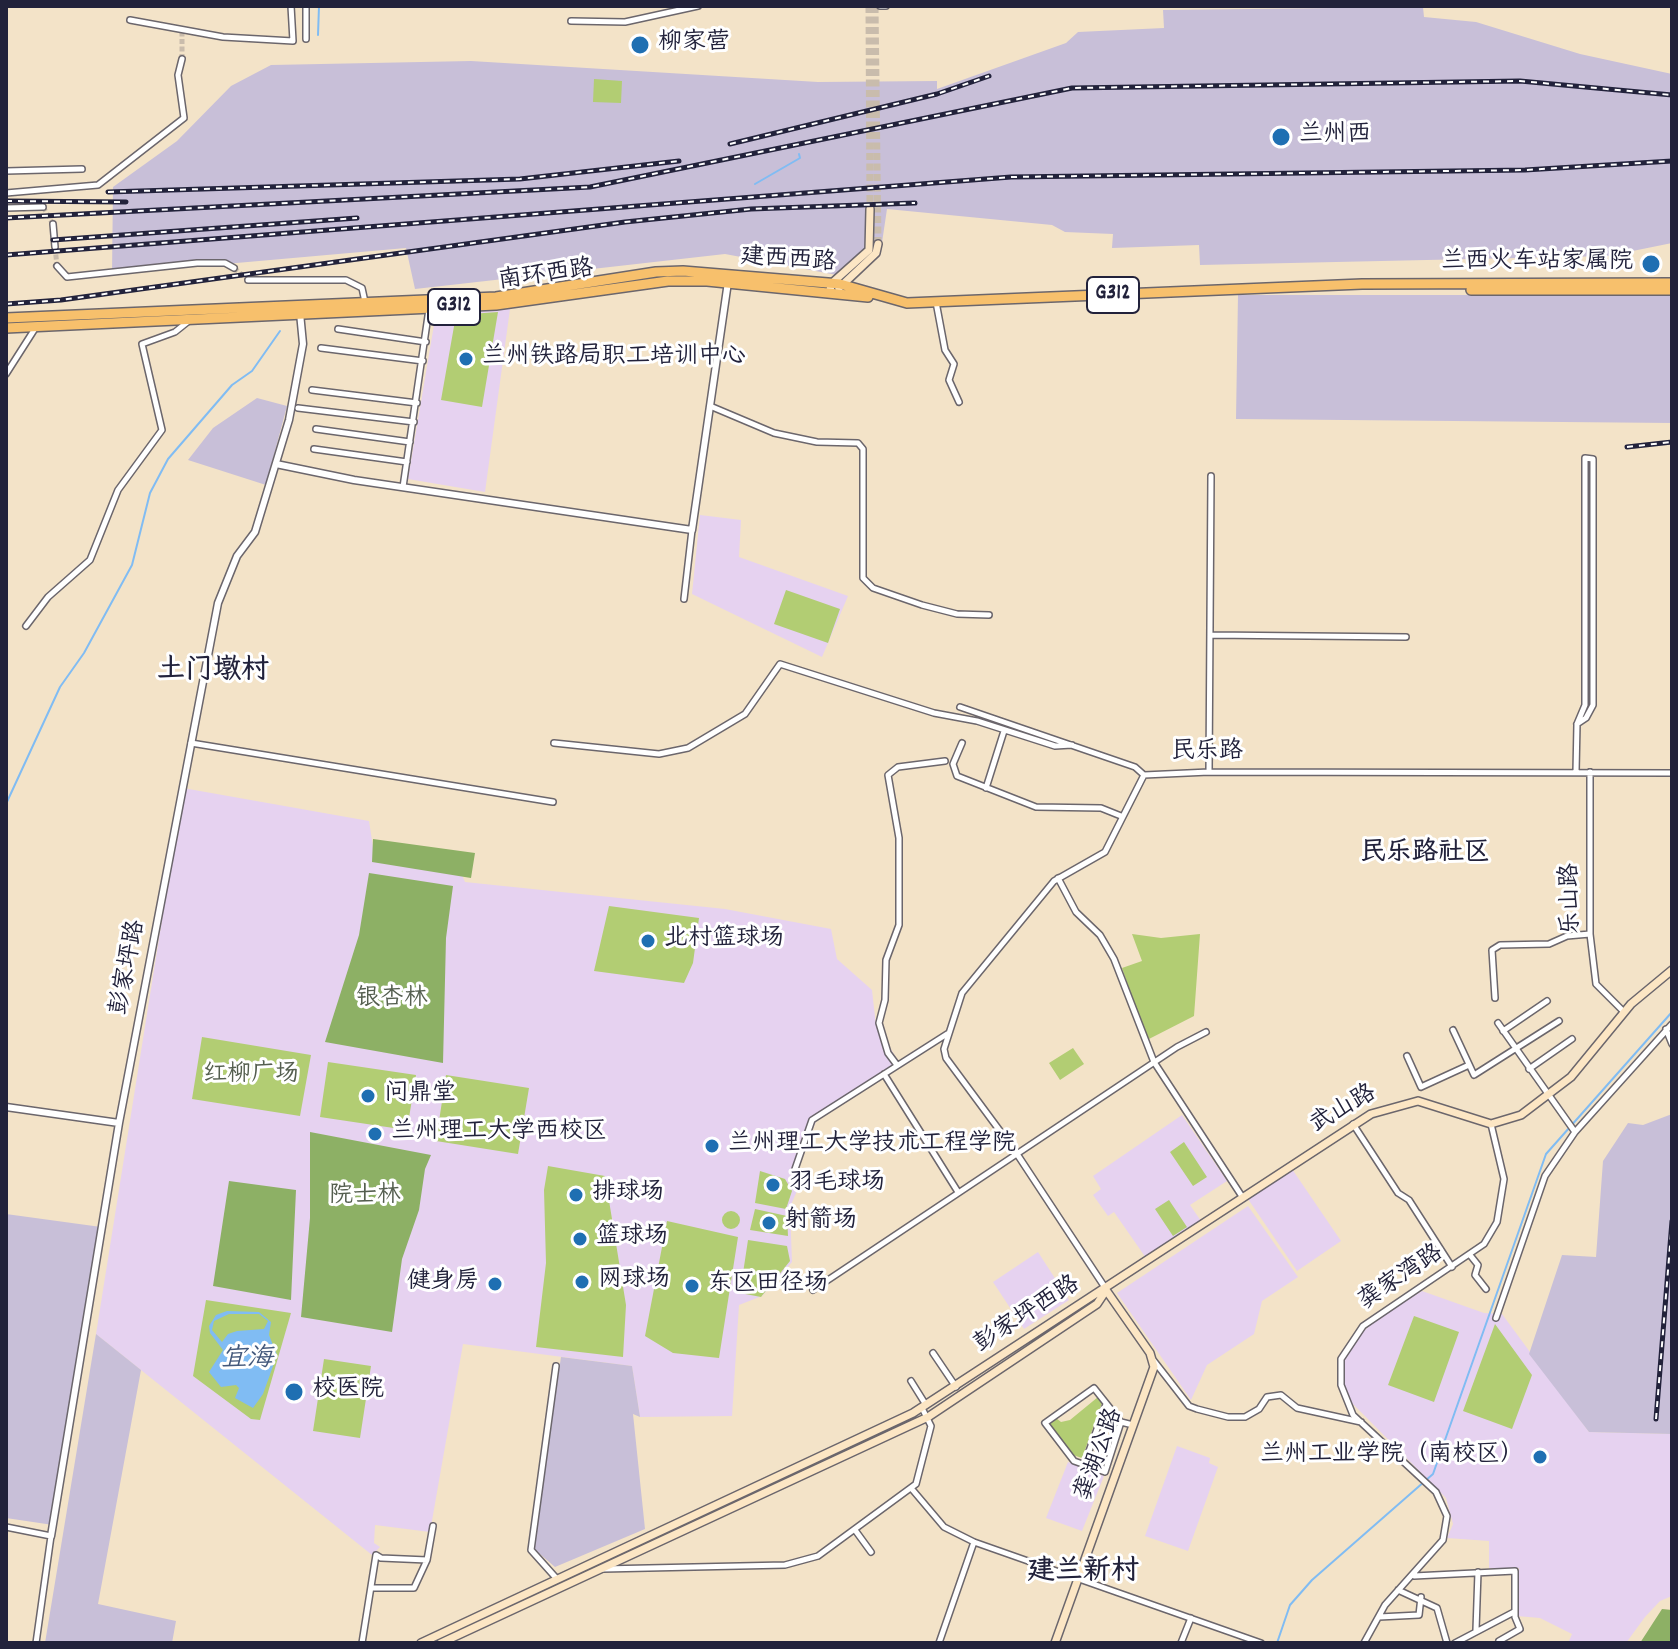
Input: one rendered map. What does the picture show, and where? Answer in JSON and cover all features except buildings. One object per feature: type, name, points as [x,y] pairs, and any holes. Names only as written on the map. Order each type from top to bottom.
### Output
[{"type":"highway","name":"南环西路","points":[[6,328],[429,304],[496,297],[656,272],[728,279]]},
{"type":"highway","name":"建西西路","points":[[728,279],[835,289]]},
{"type":"highway","name":"G312","points":[[835,289],[899,302],[936,302],[1327,286],[1672,283]]},
{"type":"highway","name":"G312","points":[[1327,286],[1672,290]]},
{"type":"highway","name":"南环西路","points":[[6,318],[365,303],[429,304]]},
{"type":"main road","points":[[835,289],[869,250],[870,209]]},
{"type":"main road","points":[[835,289],[876,253],[878,244]]},
{"type":"main road","points":[[1491,1124],[1521,1115],[1548,1097],[1578,1070],[1624,1012],[1672,970]]},
{"type":"main road","name":"武山路","points":[[1106,1290],[1352,1124],[1384,1108],[1418,1101],[1442,1105],[1491,1124]]},
{"type":"main road","points":[[1106,1290],[1153,1360]]},
{"type":"main road","name":"彭家坪西路","points":[[421,1643],[924,1407],[1106,1290]]},
{"type":"main road","name":"彭家坪西路","points":[[441,1643],[928,1417],[1097,1304],[1106,1290]]},
{"type":"main road","name":"龚湖公路","points":[[1055,1643],[1153,1360]]},
{"type":"street","points":[[130,20],[251,40],[293,41],[291,6]]},
{"type":"street","points":[[306,6],[306,39]]},
{"type":"street","points":[[571,21],[591,24],[625,22],[698,6]]},
{"type":"street","points":[[880,6],[886,6]]},
{"type":"street","points":[[6,193],[98,185],[184,118],[178,75],[182,59]]},
{"type":"street","points":[[6,171],[82,169]]},
{"type":"street","points":[[6,208],[43,207]]},
{"type":"street","points":[[53,224],[55,247]]},
{"type":"street","points":[[57,266],[67,277],[197,263],[225,263],[234,268]]},
{"type":"street","name":"建西西路","points":[[692,530],[728,279]]},
{"type":"street","points":[[248,280],[346,280],[362,288],[365,303]]},
{"type":"street","points":[[936,302],[945,350],[954,364],[949,380],[959,402]]},
{"type":"street","points":[[403,487],[429,304]]},
{"type":"street","name":"彭家坪路","points":[[36,1643],[119,1123],[218,603],[237,556],[255,532],[276,464],[300,369],[303,344],[300,313]]},
{"type":"street","points":[[26,626],[48,597],[90,560],[100,542],[118,490],[162,430],[142,344],[186,327],[190,318]]},
{"type":"street","points":[[6,374],[37,326]]},
{"type":"street","points":[[338,329],[426,342]]},
{"type":"street","points":[[321,348],[423,361]]},
{"type":"street","points":[[312,390],[417,403]]},
{"type":"street","points":[[710,406],[774,433],[817,442],[858,443],[863,449],[863,578],[873,588],[922,605],[957,614],[989,615]]},
{"type":"street","points":[[298,408],[414,422]]},
{"type":"street","points":[[316,429],[410,442]]},
{"type":"street","points":[[314,449],[407,462]]},
{"type":"street","points":[[1576,772],[1577,724],[1585,705],[1585,458],[1593,459],[1593,705],[1586,718],[1577,724]]},
{"type":"street","points":[[276,464],[403,487],[692,530],[684,599]]},
{"type":"street","points":[[1209,772],[1211,476]]},
{"type":"street","points":[[1584,571],[1593,571]]},
{"type":"street","points":[[1210,635],[1406,637]]},
{"type":"street","points":[[554,743],[659,754],[688,748],[745,714],[780,664],[934,713],[1055,746],[1072,745]]},
{"type":"street","points":[[960,707],[1135,767],[1144,775]]},
{"type":"street","points":[[986,788],[1004,731]]},
{"type":"street","points":[[191,743],[553,802]]},
{"type":"street","points":[[962,743],[953,770],[986,788],[1036,807],[1101,808],[1121,816]]},
{"type":"street","points":[[897,1065],[888,1053],[879,1023],[885,1000],[886,960],[899,925],[899,838],[888,775],[898,767],[945,761]]},
{"type":"street","name":"民乐路","points":[[1106,1290],[1017,1154],[946,1058],[948,1033],[962,993],[1058,878],[1105,852],[1144,775],[1209,772],[1672,773]]},
{"type":"street","name":"乐山路","points":[[1590,772],[1590,934],[1596,984],[1624,1012]]},
{"type":"street","points":[[1058,878],[1067,900],[1100,935],[1114,959],[1154,1062],[1243,1198]]},
{"type":"street","points":[[1495,998],[1492,950],[1500,945],[1549,944],[1567,936],[1590,934]]},
{"type":"street","points":[[1503,1031],[1547,1001]]},
{"type":"street","points":[[1453,1030],[1474,1075],[1559,1021]]},
{"type":"street","points":[[1498,1023],[1574,1131]]},
{"type":"street","points":[[1496,1318],[1545,1176],[1574,1131],[1672,1024]]},
{"type":"street","points":[[1666,1029],[1672,1044]]},
{"type":"street","points":[[813,1290],[1154,1062],[1206,1032]]},
{"type":"street","points":[[794,1172],[812,1120],[948,1033]]},
{"type":"street","points":[[1529,1069],[1572,1039]]},
{"type":"street","points":[[1407,1056],[1421,1087],[1469,1065]]},
{"type":"street","points":[[884,1074],[958,1192]]},
{"type":"street","points":[[6,1107],[119,1123]]},
{"type":"street","points":[[1352,1124],[1398,1193],[1409,1200],[1452,1267]]},
{"type":"street","name":"龚家湾路","points":[[1364,1643],[1398,1590],[1443,1540],[1448,1525],[1442,1500],[1347,1404],[1341,1385],[1341,1359],[1346,1348],[1371,1320],[1484,1244],[1502,1203],[1502,1161],[1491,1124]]},
{"type":"street","points":[[1470,1255],[1478,1265],[1475,1275],[1486,1289]]},
{"type":"street","points":[[933,1353],[957,1388]]},
{"type":"street","points":[[1153,1360],[1189,1406],[1197,1409],[1228,1417],[1245,1417],[1259,1409],[1267,1397],[1281,1395],[1297,1408],[1362,1422]]},
{"type":"street","points":[[556,1366],[531,1550],[557,1580]]},
{"type":"street","points":[[602,1569],[739,1567],[804,1562],[855,1530],[911,1488],[921,1475],[931,1426],[911,1381]]},
{"type":"street","points":[[1121,1422],[1105,1472],[1074,1461],[1045,1423],[1094,1388],[1121,1422],[1133,1425]]},
{"type":"street","points":[[1084,1465],[1106,1403]]},
{"type":"street","points":[[911,1488],[944,1527],[974,1542],[1261,1643]]},
{"type":"street","points":[[372,1588],[414,1588],[427,1560],[433,1526]]},
{"type":"street","points":[[6,1527],[51,1536]]},
{"type":"street","points":[[855,1530],[871,1552]]},
{"type":"street","points":[[939,1643],[974,1542]]},
{"type":"street","points":[[362,1643],[376,1555],[381,1558],[427,1560]]},
{"type":"street","points":[[1413,1576],[1515,1571],[1515,1612],[1520,1629],[1498,1642]]},
{"type":"street","points":[[1476,1630],[1478,1572]]},
{"type":"street","points":[[1398,1590],[1421,1597],[1437,1608],[1447,1643]]},
{"type":"street","points":[[1378,1617],[1419,1615],[1421,1597]]},
{"type":"street","points":[[1455,1643],[1515,1612]]},
{"type":"street","points":[[1181,1643],[1191,1618]]},
{"type":"shaded area","points":[[1423,7],[1424,17],[1476,22],[1580,54],[1672,74],[1672,243],[1608,256],[1200,265],[1199,245],[1112,248],[1113,234],[1065,232],[1052,225],[887,209],[880,256],[853,278],[725,254],[415,289],[406,248],[112,274],[113,187],[177,141],[231,86],[271,65],[471,61],[818,82],[937,81],[937,89],[1066,43],[1078,32],[1164,28],[1163,10]]},
{"type":"shaded area","points":[[1238,295],[1672,295],[1672,423],[1236,419]]},
{"type":"shaded area","name":"兰州铁路局职工培训中心","points":[[510,309],[485,492],[408,479],[436,313]]},
{"type":"shaded area","points":[[257,398],[287,406],[266,485],[188,460],[213,428]]},
{"type":"shaded area","points":[[700,515],[741,520],[739,557],[848,596],[822,657],[692,594]]},
{"type":"shaded area","name":"兰州理工大学西校区","points":[[183,788],[369,821],[375,860],[462,875],[465,882],[725,909],[831,929],[837,959],[872,990],[876,1026],[899,1062],[818,1117],[791,1179],[797,1191],[790,1207],[792,1262],[762,1296],[739,1305],[732,1416],[640,1417],[632,1366],[463,1344],[430,1532],[375,1525],[374,1543],[380,1547],[372,1555],[96,1334]]},
{"type":"shaded area","points":[[1672,1114],[1672,1434],[1589,1432],[1529,1354],[1562,1255],[1596,1257],[1603,1161],[1628,1123],[1643,1125]]},
{"type":"shaded area","points":[[1182,1115],[1227,1181],[1190,1205],[1201,1221],[1146,1258],[1114,1212],[1108,1216],[1093,1195],[1101,1189],[1093,1176]]},
{"type":"shaded area","points":[[1292,1169],[1341,1241],[1297,1271],[1248,1199]]},
{"type":"shaded area","points":[[1248,1206],[1298,1277],[1262,1301],[1254,1334],[1207,1365],[1191,1400],[1117,1293]]},
{"type":"shaded area","points":[[6,1214],[101,1227],[53,1525],[6,1518]]},
{"type":"shaded area","points":[[1038,1252],[1069,1300],[1024,1329],[993,1282]]},
{"type":"shaded area","name":"兰州工业学院（南校区）","points":[[1422,1291],[1484,1313],[1502,1314],[1589,1432],[1672,1434],[1672,1596],[1660,1601],[1626,1643],[1568,1643],[1572,1634],[1540,1618],[1517,1616],[1519,1568],[1489,1568],[1489,1541],[1447,1538],[1453,1524],[1446,1498],[1350,1401],[1343,1381],[1343,1362],[1354,1340],[1377,1319]]},
{"type":"shaded area","points":[[96,1334],[141,1370],[98,1604],[176,1621],[172,1643],[45,1643]]},
{"type":"shaded area","points":[[561,1357],[632,1366],[640,1417],[633,1414],[645,1529],[555,1567],[533,1548]]},
{"type":"shaded area","points":[[1177,1446],[1210,1458],[1209,1463],[1218,1467],[1188,1551],[1145,1536]]},
{"type":"shaded area","points":[[1068,1462],[1104,1476],[1082,1531],[1046,1518]]},
{"type":"green space","points":[[594,79],[622,81],[621,103],[593,102]]},
{"type":"green space","points":[[498,312],[482,407],[441,400],[456,315]]},
{"type":"green space","points":[[786,590],[840,609],[828,643],[774,624]]},
{"type":"green space","points":[[373,839],[475,853],[471,878],[372,862]]},
{"type":"green space","name":"银杏林","points":[[369,873],[453,886],[446,938],[443,1063],[325,1042],[359,935]]},
{"type":"green space","name":"北村篮球场","points":[[609,906],[699,918],[693,963],[684,983],[594,971]]},
{"type":"green space","points":[[1132,934],[1161,938],[1200,934],[1194,1016],[1147,1040],[1122,968],[1142,961]]},
{"type":"green space","name":"红柳广场","points":[[202,1037],[311,1055],[300,1116],[192,1099]]},
{"type":"green space","points":[[1073,1048],[1084,1064],[1060,1080],[1049,1063]]},
{"type":"green space","name":"问鼎堂","points":[[328,1062],[416,1075],[407,1130],[320,1117]]},
{"type":"green space","points":[[446,1075],[529,1088],[518,1154],[436,1141]]},
{"type":"green space","name":"院士林","points":[[310,1132],[431,1155],[425,1169],[419,1210],[402,1259],[392,1332],[301,1317],[310,1218]]},
{"type":"green space","points":[[1184,1142],[1207,1177],[1193,1186],[1170,1152]]},
{"type":"green space","points":[[548,1166],[605,1176],[626,1305],[623,1357],[536,1347],[546,1263],[544,1190]]},
{"type":"green space","name":"羽毛球场","points":[[760,1171],[785,1179],[792,1191],[786,1209],[755,1203]]},
{"type":"green space","points":[[229,1181],[296,1190],[291,1300],[213,1286]]},
{"type":"green space","points":[[1169,1200],[1187,1227],[1173,1236],[1155,1209]]},
{"type":"green space","name":"射箭场","points":[[755,1209],[787,1216],[788,1236],[750,1230]]},
{"type":"green space","points":[[731,1211],[740,1220],[731,1229],[722,1220]]},
{"type":"green space","name":"东区田径场","points":[[667,1221],[738,1237],[719,1358],[673,1353],[645,1336]]},
{"type":"green space","points":[[748,1240],[787,1246],[790,1261],[761,1297],[740,1293]]},
{"type":"green space","points":[[206,1300],[291,1313],[260,1420],[251,1419],[193,1376]]},
{"type":"green space","points":[[1414,1316],[1459,1332],[1434,1402],[1388,1385]]},
{"type":"green space","points":[[1495,1324],[1532,1375],[1512,1429],[1463,1411]]},
{"type":"green space","points":[[324,1359],[371,1366],[360,1438],[313,1431]]},
{"type":"green space","points":[[1098,1397],[1102,1403],[1082,1458],[1070,1454],[1048,1424],[1056,1418],[1061,1422],[1070,1420]]},
{"type":"green space","points":[[1662,1609],[1672,1610],[1672,1643],[1640,1643]]},
{"type":"water","name":"宜海","points":[[227,1311],[259,1312],[271,1322],[269,1335],[277,1355],[263,1394],[253,1408],[235,1398],[239,1388],[236,1385],[221,1387],[209,1372],[223,1350],[210,1333],[209,1326],[216,1315]],"holes":[[[229,1314],[259,1314],[268,1321],[264,1329],[237,1331],[228,1334],[222,1342],[212,1330],[214,1321]]]},
{"type":"waterway","points":[[318,35],[319,6]]},
{"type":"waterway","points":[[755,184],[800,158],[799,154]]},
{"type":"waterway","points":[[6,804],[60,687],[84,653],[132,565],[150,493],[168,459],[232,385],[252,371],[280,331]]},
{"type":"waterway","points":[[1277,1643],[1290,1605],[1312,1580],[1433,1474],[1546,1154],[1672,1012]]},
{"type":"tunnel","points":[[869,6],[870,209]]},
{"type":"tunnel","points":[[875,6],[878,244]]},
{"type":"tunnel","points":[[182,32],[182,59]]},
{"type":"tunnel","points":[[43,207],[53,224]]},
{"type":"tunnel","points":[[55,247],[57,266]]},
{"type":"tunnel","points":[[234,268],[248,280]]},
{"type":"railway","points":[[730,144],[937,94],[989,76]]},
{"type":"railway","points":[[6,218],[590,187],[1072,88],[1520,81],[1672,95]]},
{"type":"railway","points":[[108,192],[520,179],[679,161]]},
{"type":"railway","points":[[6,255],[1011,177],[1525,170],[1672,161]]},
{"type":"railway","points":[[6,201],[126,202]]},
{"type":"railway","points":[[6,304],[61,300],[625,222],[751,209],[915,203]]},
{"type":"railway","points":[[53,240],[357,218]]},
{"type":"railway","points":[[1627,447],[1672,442]]},
{"type":"railway","points":[[1656,1419],[1672,1221]]},
{"type":"place","name":"柳家营","points":[[640,45]]},
{"type":"place","name":"兰州西","points":[[1281,137]]},
{"type":"place","name":"兰西火车站家属院","points":[[1651,264]]},
{"type":"place","name":"兰州铁路局职工培训中心","points":[[466,359]]},
{"type":"place","name":"北村篮球场","points":[[648,941]]},
{"type":"place","name":"问鼎堂","points":[[368,1096]]},
{"type":"place","name":"兰州理工大学西校区","points":[[375,1134]]},
{"type":"place","name":"兰州理工大学技术工程学院","points":[[712,1146]]},
{"type":"place","name":"羽毛球场","points":[[773,1185]]},
{"type":"place","name":"排球场","points":[[576,1195]]},
{"type":"place","name":"射箭场","points":[[769,1223]]},
{"type":"place","name":"篮球场","points":[[580,1239]]},
{"type":"place","name":"网球场","points":[[582,1282]]},
{"type":"place","name":"健身房","points":[[495,1284]]},
{"type":"place","name":"东区田径场","points":[[692,1286]]},
{"type":"place","name":"校医院","points":[[294,1392]]},
{"type":"place","name":"兰州工业学院（南校区）","points":[[1540,1457]]},
{"type":"district","name":"土门墩村","points":[[213,673]]},
{"type":"district","name":"民乐路社区","points":[[1425,855]]},
{"type":"district","name":"建兰新村","points":[[1083,1574]]}]
